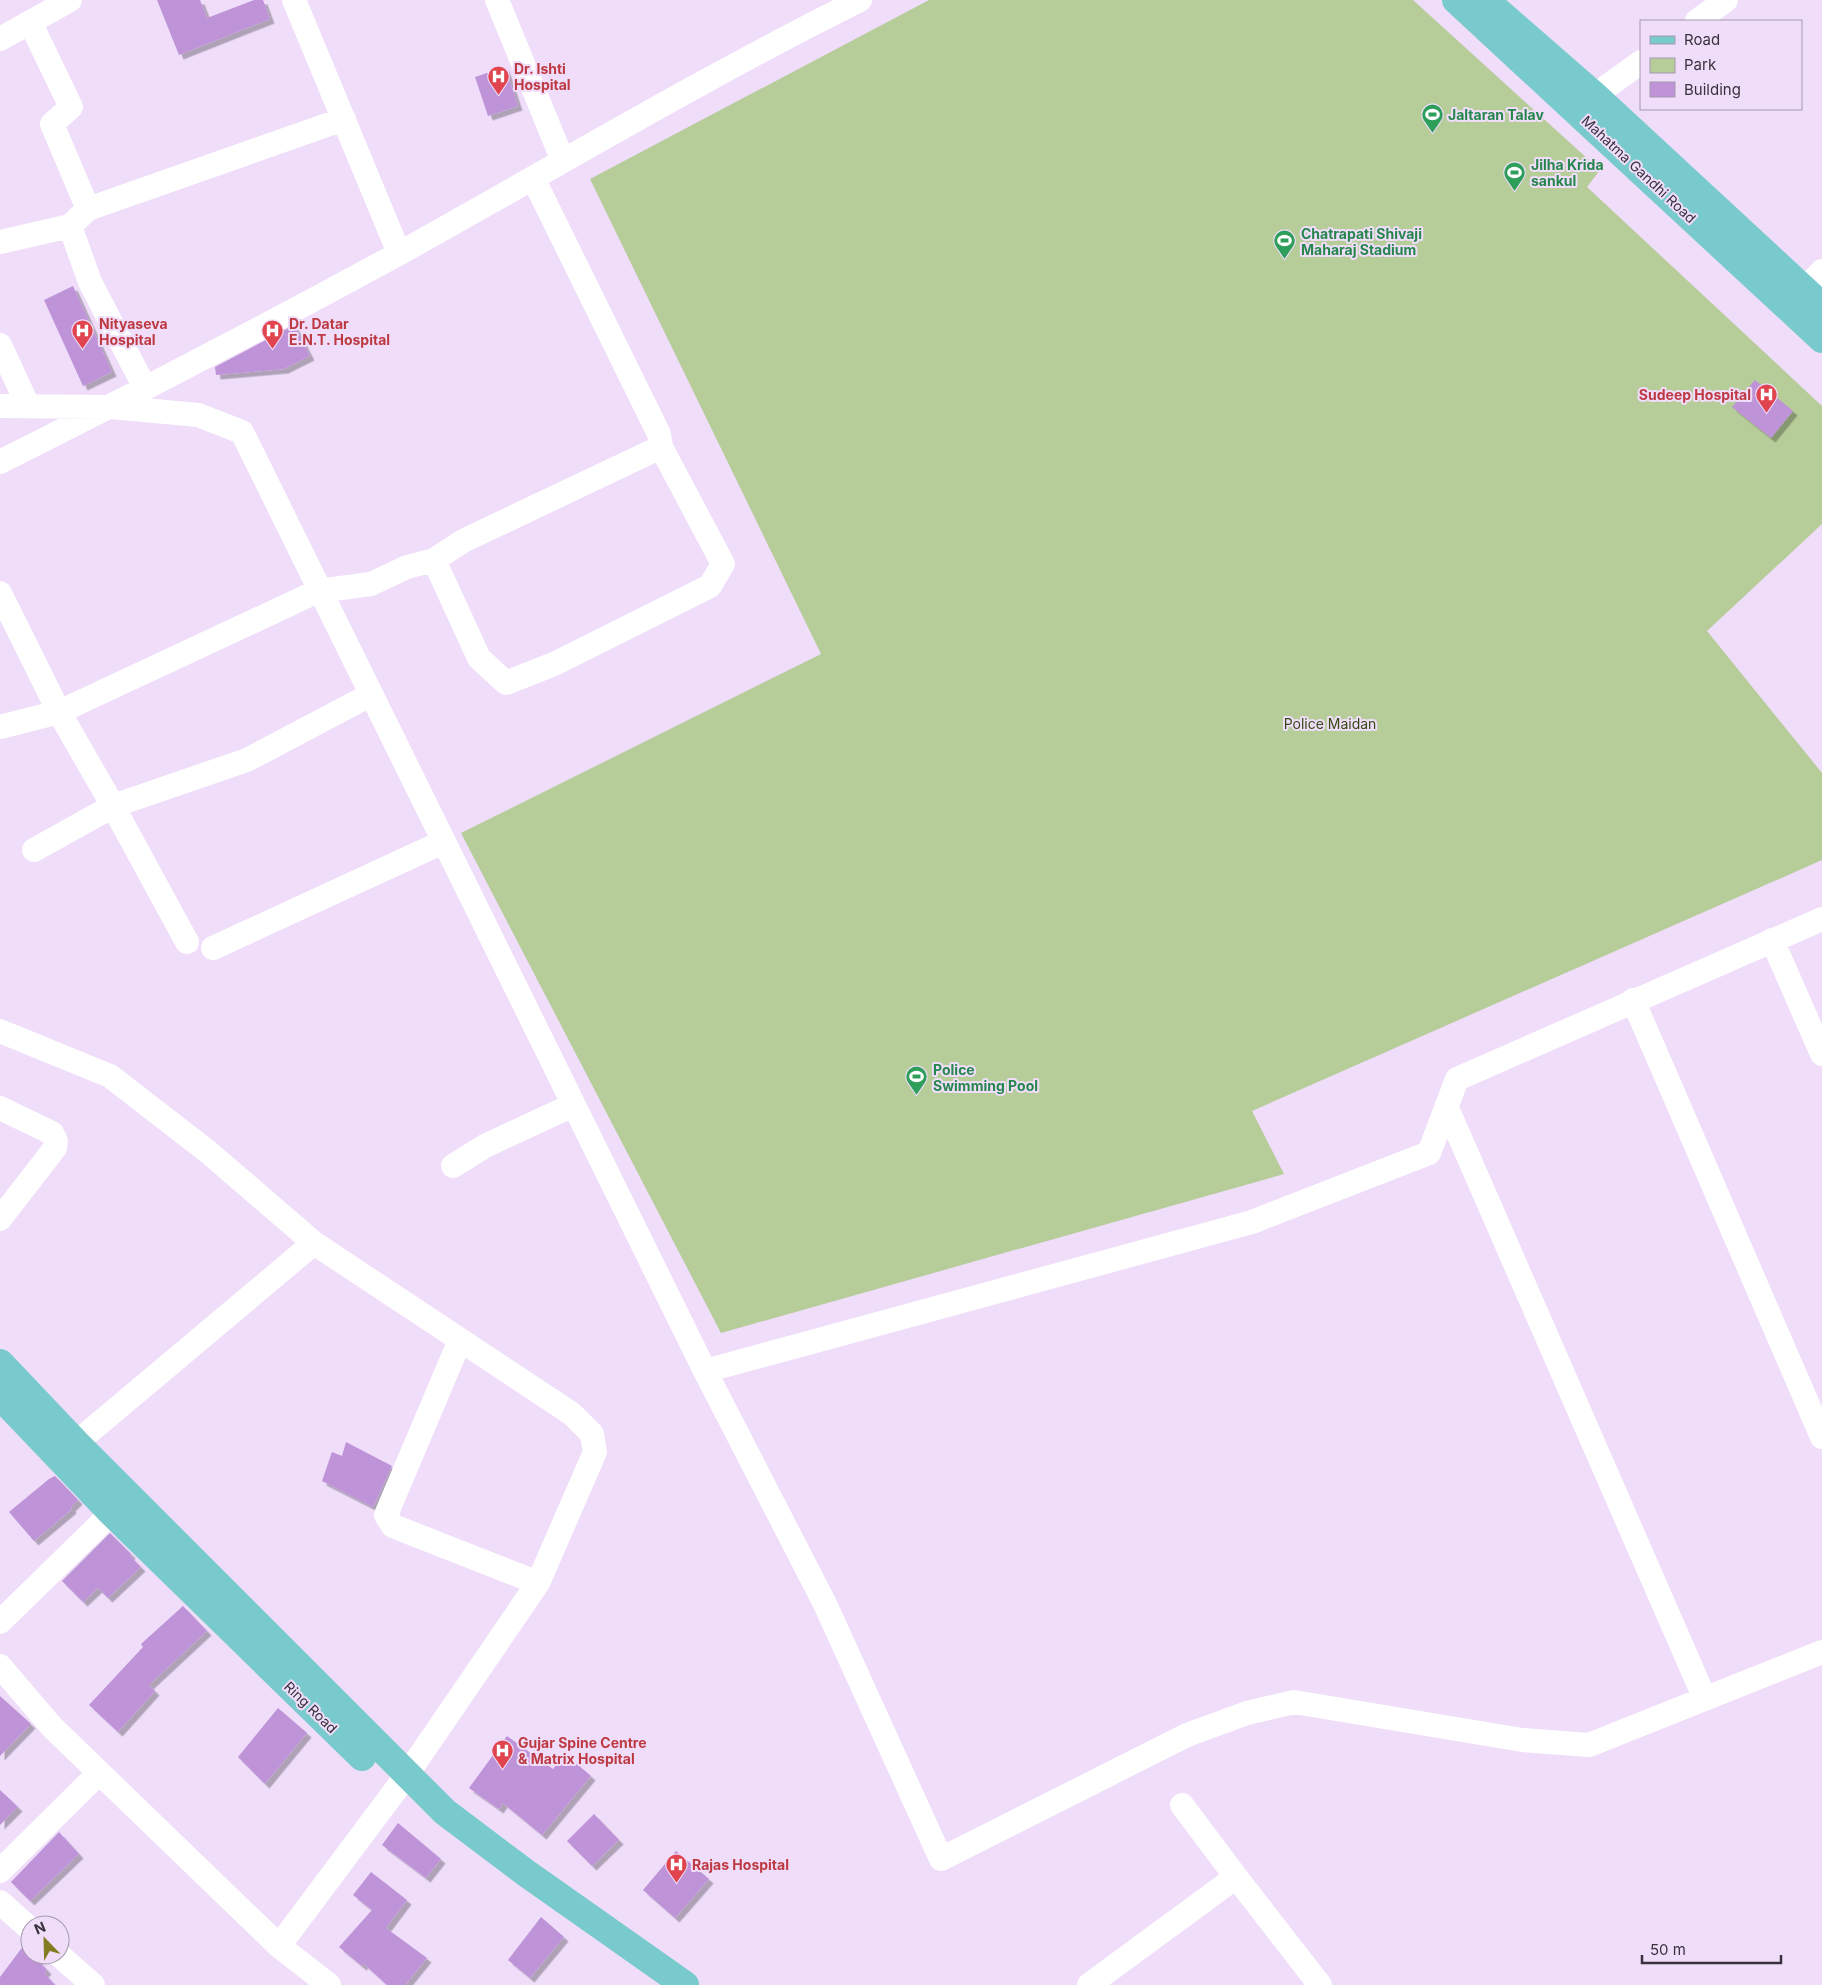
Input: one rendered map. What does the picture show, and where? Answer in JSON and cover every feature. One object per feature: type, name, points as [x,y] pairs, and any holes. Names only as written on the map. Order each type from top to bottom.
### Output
[{"type":"main road","name":"Mahatma Gandhi Road","points":[[1456,0],[1584,102],[1809,293],[1822,339]]},
{"type":"main road","points":[[1485,0],[1584,102]]},
{"type":"main road","points":[[0,1363],[76,1443],[120,1504]]},
{"type":"main road","name":"Ring Road","points":[[0,1396],[120,1504],[401,1782],[437,1826],[534,1901],[652,1985]]},
{"type":"main road","points":[[401,1782],[685,1985]]},
{"type":"street","points":[[0,39],[70,0]]},
{"type":"street","points":[[294,0],[399,253]]},
{"type":"street","points":[[497,0],[563,161]]},
{"type":"street","points":[[0,462],[111,407],[399,253],[760,50],[860,0]]},
{"type":"street","points":[[1698,20],[1726,0]]},
{"type":"street","points":[[30,22],[71,107],[52,124],[88,209]]},
{"type":"street","points":[[1584,102],[1640,63]]},
{"type":"street","points":[[0,242],[70,226],[88,209],[344,119]]},
{"type":"street","points":[[434,560],[479,658],[506,683],[554,664],[710,586],[723,564],[661,447],[659,434],[533,178]]},
{"type":"street","points":[[70,226],[90,282],[145,388]]},
{"type":"street","points":[[0,345],[28,406]]},
{"type":"street","points":[[0,406],[111,407],[198,415],[242,432],[318,591],[705,1371],[825,1604],[941,1860],[1187,1735],[1247,1713],[1294,1702],[1522,1740],[1589,1745],[1822,1652]]},
{"type":"street","points":[[0,727],[59,712],[318,591],[371,584],[407,567],[434,560],[463,541],[661,447]]},
{"type":"street","points":[[0,593],[59,712],[187,942]]},
{"type":"street","points":[[34,850],[113,806],[247,760],[370,694]]},
{"type":"street","points":[[213,948],[443,842]]},
{"type":"street","points":[[705,1371],[1252,1222],[1429,1153],[1457,1079],[1633,1000],[1822,919]]},
{"type":"street","points":[[1772,940],[1822,1054]]},
{"type":"street","points":[[1633,1000],[1822,1437]]},
{"type":"street","points":[[0,1032],[110,1076],[207,1151],[314,1243],[572,1414],[592,1434],[595,1452],[538,1583],[401,1782],[279,1946]]},
{"type":"street","points":[[453,1166],[485,1146],[573,1105]]},
{"type":"street","points":[[0,1108],[52,1133],[56,1141],[56,1148],[0,1219]]},
{"type":"street","points":[[1447,1108],[1705,1699]]},
{"type":"street","points":[[76,1443],[314,1243]]},
{"type":"street","points":[[460,1340],[386,1515],[393,1526],[538,1583]]},
{"type":"street","points":[[0,1622],[120,1504]]},
{"type":"street","points":[[0,1666],[52,1727],[99,1773],[279,1946],[330,1985]]},
{"type":"street","points":[[0,1871],[99,1773]]},
{"type":"street","points":[[1182,1805],[1236,1878],[1320,1985]]},
{"type":"street","points":[[1095,1983],[1236,1878]]},
{"type":"street","points":[[0,1902],[20,1920]]},
{"type":"street","points":[[70,1965],[93,1985]]},
{"type":"green space","name":"Police Maidan","points":[[929,0],[1413,0],[1600,170],[1587,187],[1822,406],[1822,524],[1707,631],[1822,773],[1822,860],[1252,1111],[1284,1174],[721,1333],[461,833],[821,654],[590,179]]},
{"type":"building","points":[[157,0],[200,0],[207,18],[254,0],[263,0],[270,19],[179,55]]},
{"type":"building","points":[[505,67],[518,106],[488,116],[475,77]]},
{"type":"building","points":[[73,286],[112,372],[83,386],[44,300]]},
{"type":"building","points":[[294,325],[310,356],[284,369],[216,375],[215,367]]},
{"type":"building","points":[[1755,380],[1793,411],[1771,438],[1732,407]]},
{"type":"building","points":[[346,1442],[392,1466],[373,1507],[322,1481],[332,1452],[342,1456]]},
{"type":"building","points":[[55,1476],[78,1500],[71,1507],[72,1509],[34,1541],[9,1512]]},
{"type":"building","points":[[110,1533],[141,1567],[108,1598],[98,1588],[83,1602],[62,1581]]},
{"type":"building","points":[[183,1606],[207,1631],[149,1685],[155,1691],[118,1732],[89,1705],[143,1647],[141,1644]]},
{"type":"building","points":[[0,1696],[31,1724],[0,1756]]},
{"type":"building","points":[[278,1708],[307,1733],[265,1784],[238,1757]]},
{"type":"building","points":[[507,1736],[553,1769],[565,1754],[591,1776],[542,1835],[503,1803],[499,1809],[469,1788]]},
{"type":"building","points":[[0,1790],[18,1807],[0,1825]]},
{"type":"building","points":[[594,1814],[619,1840],[592,1866],[567,1841]]},
{"type":"building","points":[[398,1823],[441,1859],[426,1878],[382,1845]]},
{"type":"building","points":[[59,1832],[79,1854],[30,1901],[11,1882]]},
{"type":"building","points":[[676,1851],[709,1879],[675,1918],[643,1890]]},
{"type":"building","points":[[371,1872],[407,1900],[386,1928],[427,1958],[405,1985],[387,1985],[364,1964],[362,1966],[339,1947],[372,1910],[353,1895]]},
{"type":"building","points":[[541,1917],[564,1937],[530,1978],[508,1960]]},
{"type":"building","points":[[20,1950],[20,1965],[42,1965],[47,1970],[44,1973],[55,1985],[0,1985],[0,1977]]},
{"type":"place","name":"Dr. Ishti Hospital","points":[[498,95]]},
{"type":"place","name":"Jaltaran Talav","points":[[1432,133]]},
{"type":"place","name":"Jilha Krida sankul","points":[[1515,191]]},
{"type":"place","name":"Chatrapati Shivaji Maharaj Stadium","points":[[1285,260]]},
{"type":"place","name":"Nityaseva Hospital","points":[[83,350]]},
{"type":"place","name":"Dr. Datar E.N.T. Hospital","points":[[273,350]]},
{"type":"place","name":"Sudeep Hospital","points":[[1767,413]]},
{"type":"place","name":"Police Swimming Pool","points":[[917,1096]]},
{"type":"place","name":"Gujar Spine Centre & Matrix Hospital","points":[[502,1769]]},
{"type":"place","name":"Rajas Hospital","points":[[676,1883]]}]
